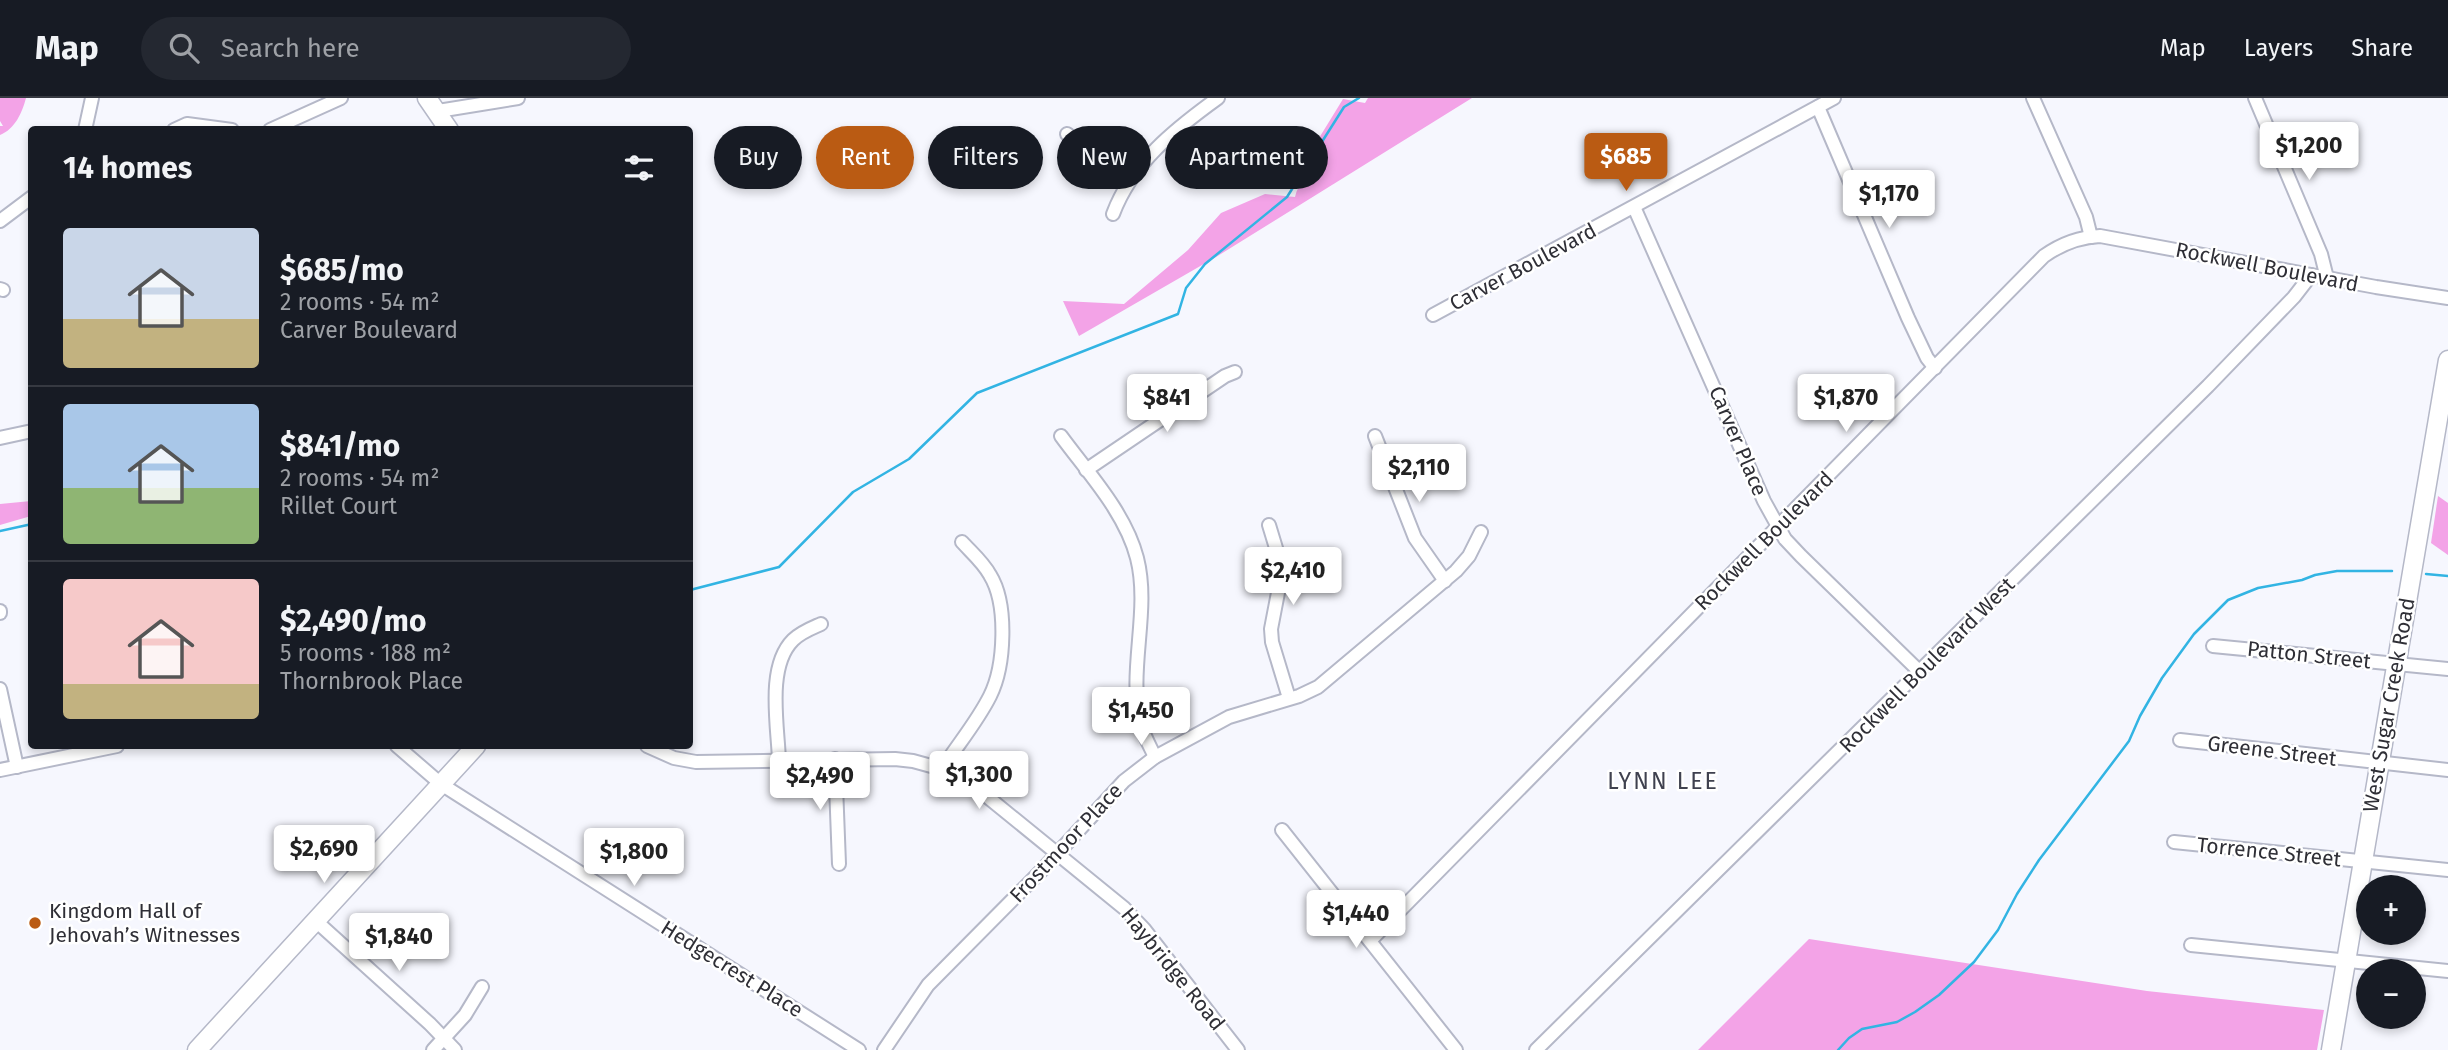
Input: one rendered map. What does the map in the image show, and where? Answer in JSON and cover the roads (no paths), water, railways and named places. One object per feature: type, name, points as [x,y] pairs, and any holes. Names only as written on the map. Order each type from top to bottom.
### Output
[{"type":"main road","points":[[432,105],[446,126]]},
{"type":"main road","name":"West Sugar Creek Road","points":[[2331,1050],[2448,360]]},
{"type":"main road","points":[[197,1050],[473,749]]},
{"type":"street","points":[[86,126],[92,98]]},
{"type":"street","points":[[279,126],[341,98]]},
{"type":"street","points":[[432,105],[518,98]]},
{"type":"street","points":[[1151,156],[1170,135],[1218,98]]},
{"type":"street","name":"Carver Boulevard","points":[[1433,315],[1834,98]]},
{"type":"street","points":[[2032,98],[2086,217],[2091,237]]},
{"type":"street","points":[[2255,98],[2321,254],[2327,278]]},
{"type":"street","points":[[1818,107],[1908,318],[1927,358],[1935,368]]},
{"type":"street","points":[[183,126],[202,126]]},
{"type":"street","points":[[1113,214],[1125,189]]},
{"type":"street","points":[[0,221],[28,200]]},
{"type":"street","name":"Carver Place","points":[[1634,207],[1764,501],[1785,539],[1920,672]]},
{"type":"street","name":"Rockwell Boulevard","points":[[1370,941],[2044,257],[2062,245],[2091,237],[2190,251],[2448,298]]},
{"type":"street","name":"Rockwell Boulevard West","points":[[1536,1050],[2208,386],[2294,297],[2311,275]]},
{"type":"street","points":[[1086,470],[1225,376],[1235,372]]},
{"type":"street","points":[[0,438],[28,432]]},
{"type":"street","points":[[1061,436],[1123,523],[1138,559],[1142,586],[1138,704],[1142,729],[1155,757]]},
{"type":"street","points":[[1375,436],[1415,538],[1445,581]]},
{"type":"street","points":[[1269,525],[1279,558],[1281,577],[1271,629],[1272,642],[1289,698]]},
{"type":"street","name":"Frostmoor Place","points":[[884,1050],[928,985],[1057,854],[1124,781],[1155,757],[1229,717],[1318,687],[1445,581],[1469,556],[1481,533]]},
{"type":"street","points":[[942,769],[990,696],[999,669],[1002,608],[999,596],[990,574],[962,542]]},
{"type":"street","points":[[779,761],[776,686],[779,666],[792,642],[802,633],[821,624]]},
{"type":"street","name":"Patton Street","points":[[2213,646],[2448,669]]},
{"type":"street","points":[[0,690],[17,767]]},
{"type":"street","name":"Greene Street","points":[[2180,740],[2448,770]]},
{"type":"street","points":[[0,770],[103,749]]},
{"type":"street","name":"Hedgecrest Place","points":[[400,749],[441,784],[859,1050]]},
{"type":"street","name":"Haybridge Road","points":[[654,749],[674,758],[696,762],[835,759],[913,761],[942,769],[979,790],[1124,908],[1144,929],[1238,1050]]},
{"type":"street","points":[[835,759],[839,864]]},
{"type":"street","points":[[1282,830],[1456,1050]]},
{"type":"street","name":"Torrence Street","points":[[2174,842],[2448,870]]},
{"type":"street","points":[[317,922],[455,1050]]},
{"type":"street","points":[[2191,945],[2448,971]]},
{"type":"street","points":[[432,1050],[470,1009],[482,987]]},
{"type":"waterway","points":[[693,589],[779,567],[853,492],[909,459],[977,393],[1178,314],[1186,288],[1205,264],[1287,197],[1344,107],[1359,98]]},
{"type":"waterway","points":[[0,531],[28,525]]},
{"type":"waterway","points":[[1838,1050],[1862,1029],[1897,1022],[1915,1012],[1939,995],[1974,962],[1998,930],[2039,860],[2129,741],[2162,678],[2194,634],[2228,600],[2258,588],[2337,571],[2392,571]]},
{"type":"waterway","points":[[2426,574],[2448,576]]},
{"type":"place","name":"Kingdom Hall of Jehovah’s Witnesses","points":[[35,923]]},
{"type":"district","name":"LYNN LEE","points":[[1663,781]]}]
